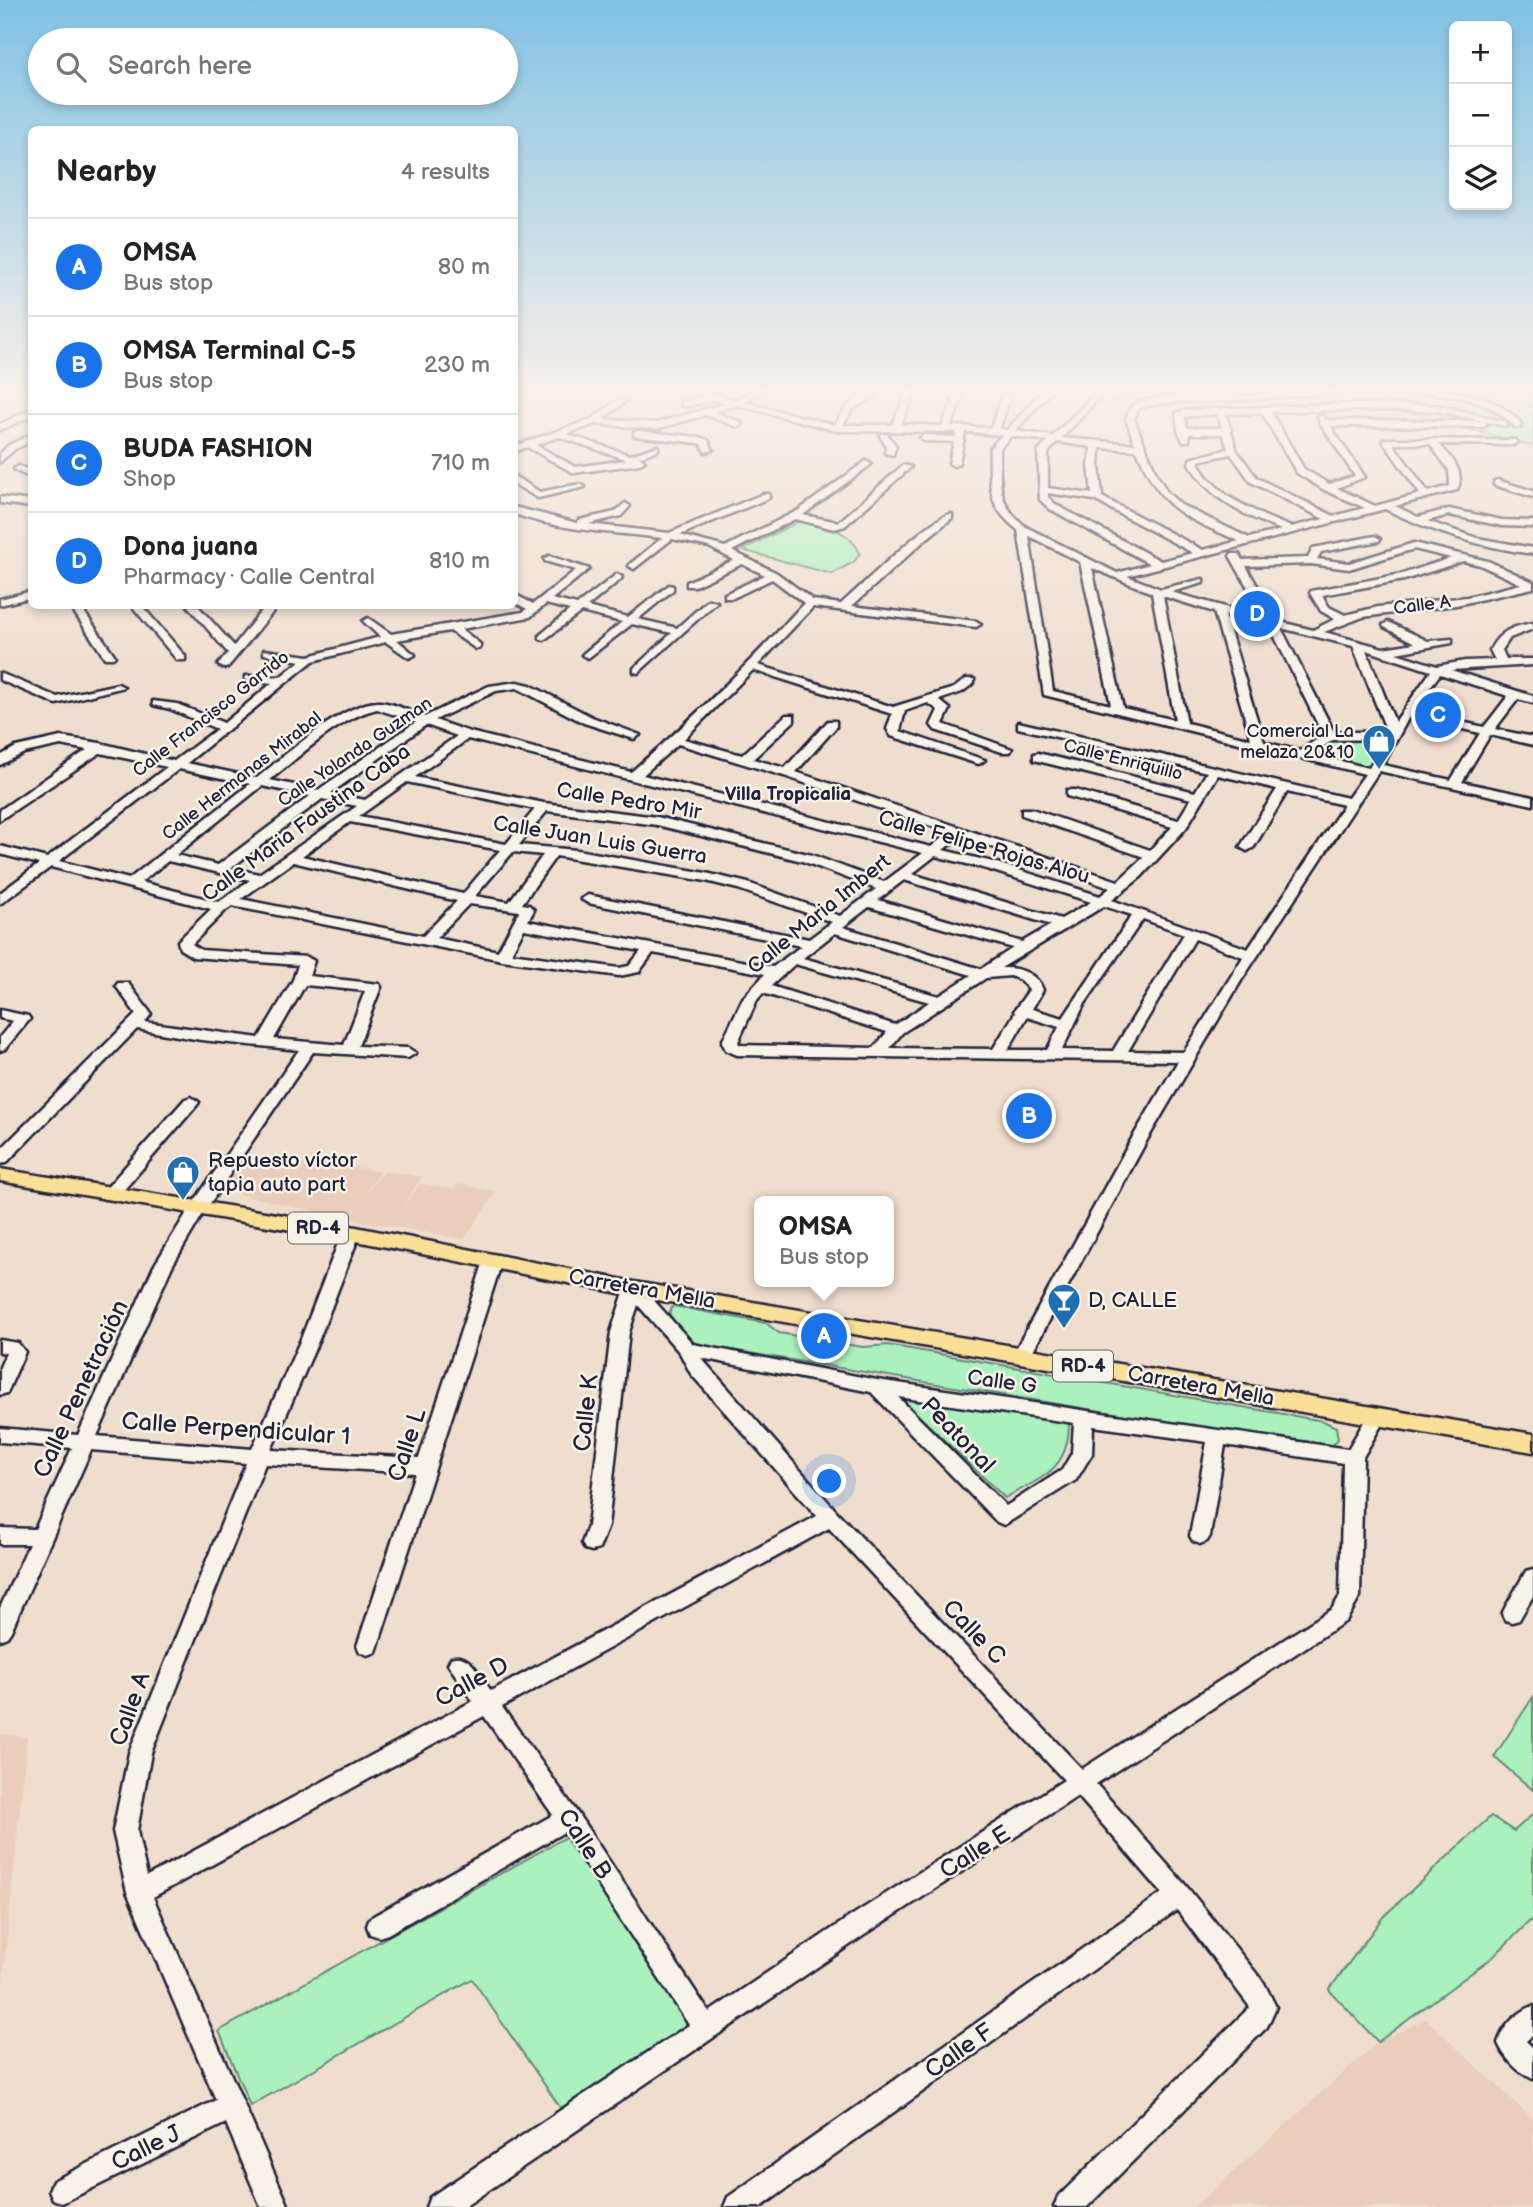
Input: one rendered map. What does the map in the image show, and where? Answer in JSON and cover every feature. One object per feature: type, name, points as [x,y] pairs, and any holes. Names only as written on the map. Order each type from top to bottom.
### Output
[{"type":"main road","name":"Carretera Mella","points":[[0,1175],[197,1210],[351,1233],[634,1289],[1533,1443]]},
{"type":"street","points":[[532,491],[538,495],[559,491]]},
{"type":"street","points":[[724,551],[794,516],[829,491]]},
{"type":"street","points":[[794,516],[828,525],[842,524],[879,491]]},
{"type":"street","points":[[995,491],[1002,509],[1023,529],[1116,576],[1157,593],[1274,625],[1358,644],[1533,701]]},
{"type":"street","points":[[1044,491],[1043,498],[1053,507],[1158,564]]},
{"type":"street","points":[[1051,491],[1097,498],[1201,553]]},
{"type":"street","points":[[1096,491],[1097,498]]},
{"type":"street","points":[[1163,491],[1171,502],[1247,541]]},
{"type":"street","points":[[1214,491],[1229,503],[1289,530]]},
{"type":"street","points":[[1276,491],[1332,519]]},
{"type":"street","points":[[1334,491],[1375,509]]},
{"type":"street","points":[[1422,491],[1426,496]]},
{"type":"street","points":[[1116,576],[1440,491]]},
{"type":"street","points":[[634,566],[670,536],[765,496]]},
{"type":"street","points":[[518,509],[563,497],[573,499]]},
{"type":"street","points":[[0,500],[28,504]]},
{"type":"street","points":[[573,525],[618,514],[625,506]]},
{"type":"street","points":[[1387,506],[1416,521],[1465,540],[1533,551]]},
{"type":"street","points":[[518,511],[573,525],[670,536],[724,551],[773,575],[810,603],[976,624]]},
{"type":"street","points":[[1416,521],[1449,512],[1502,523],[1533,524]]},
{"type":"street","points":[[843,608],[923,534],[949,516]]},
{"type":"street","points":[[1023,529],[1048,693],[1302,755],[1532,799]]},
{"type":"street","points":[[1311,561],[1317,550],[1374,539]]},
{"type":"street","points":[[1228,546],[1274,625],[1330,736]]},
{"type":"street","points":[[1240,564],[1311,561],[1349,566],[1408,547],[1420,547],[1484,563],[1532,585]]},
{"type":"street","points":[[1342,618],[1325,609],[1315,595],[1404,577],[1465,557]]},
{"type":"street","name":"Calle Francisco Garrido","points":[[0,900],[225,728],[309,659],[388,638],[516,618],[546,601],[584,569],[549,559]]},
{"type":"street","points":[[691,584],[744,559]]},
{"type":"street","points":[[1085,561],[1118,710]]},
{"type":"street","points":[[729,596],[773,575]]},
{"type":"street","points":[[544,637],[617,577]]},
{"type":"street","points":[[1157,593],[1199,581]]},
{"type":"street","name":"Calle A","points":[[1315,633],[1342,618],[1378,610],[1458,601],[1532,585]]},
{"type":"street","points":[[587,655],[669,588]]},
{"type":"street","points":[[1347,589],[1378,610]]},
{"type":"street","points":[[1157,593],[1182,726]]},
{"type":"street","points":[[0,602],[28,595]]},
{"type":"street","points":[[518,599],[534,609]]},
{"type":"street","points":[[546,601],[680,632]]},
{"type":"street","points":[[638,670],[712,602]]},
{"type":"street","points":[[632,778],[676,740],[810,603]]},
{"type":"street","points":[[77,609],[109,656]]},
{"type":"street","points":[[140,609],[181,658]]},
{"type":"street","points":[[196,609],[233,652]]},
{"type":"street","points":[[224,665],[270,609]]},
{"type":"street","points":[[1219,611],[1259,745]]},
{"type":"street","points":[[368,621],[409,655]]},
{"type":"street","points":[[1388,625],[1424,643]]},
{"type":"street","points":[[1502,662],[1496,650],[1502,638],[1513,630],[1533,626]]},
{"type":"street","points":[[453,628],[476,646]]},
{"type":"street","points":[[220,636],[251,632]]},
{"type":"street","points":[[1383,652],[1448,641]]},
{"type":"street","points":[[1358,644],[1394,735]]},
{"type":"street","points":[[268,652],[309,659]]},
{"type":"street","points":[[1021,1356],[1139,1140],[1251,955],[1374,770],[1405,713],[1438,669],[1460,664],[1533,662]]},
{"type":"street","points":[[751,666],[893,711],[958,691],[970,681]]},
{"type":"street","points":[[0,676],[56,701],[118,687]]},
{"type":"street","points":[[249,678],[283,681]]},
{"type":"street","name":"Calle Yolanda Guzman","points":[[221,869],[426,720],[493,688],[517,685],[587,720],[634,735]]},
{"type":"street","points":[[1454,785],[1486,731],[1515,695]]},
{"type":"street","points":[[931,699],[944,709],[937,725],[939,727],[1006,749]]},
{"type":"street","points":[[157,703],[173,706],[225,728]]},
{"type":"street","name":"Calle Felipe Rojas Alou","points":[[379,705],[466,735],[934,851],[1140,913],[1251,955]]},
{"type":"street","name":"Calle Hermanas Mirabal","points":[[131,884],[314,738],[360,709],[379,705]]},
{"type":"street","points":[[899,709],[893,729],[895,733],[979,760]]},
{"type":"street","points":[[1405,713],[1533,741]]},
{"type":"street","points":[[745,759],[790,718]]},
{"type":"street","points":[[788,773],[832,724]]},
{"type":"street","points":[[1023,725],[1352,803]]},
{"type":"street","name":"Calle Maria Faustina Caba","points":[[300,980],[308,962],[306,960],[198,954],[188,951],[185,941],[226,904],[466,735]]},
{"type":"street","points":[[1302,755],[1330,736],[1394,735]]},
{"type":"street","points":[[676,740],[788,773],[1119,886]]},
{"type":"street","points":[[0,761],[20,750],[42,743],[61,741],[366,804]]},
{"type":"street","points":[[0,816],[100,747]]},
{"type":"street","name":"Calle Enriquillo","points":[[1038,757],[1199,797]]},
{"type":"street","points":[[878,1052],[897,1030],[1061,923],[1102,901],[1136,874],[1181,825],[1214,771]]},
{"type":"street","name":"Calle Pedro Mir","points":[[403,778],[544,807],[657,821],[807,858],[886,888]]},
{"type":"street","points":[[1247,847],[1284,787]]},
{"type":"street","points":[[1071,793],[1181,825]]},
{"type":"street","points":[[426,941],[466,899],[544,807]]},
{"type":"street","points":[[1027,812],[1154,856]]},
{"type":"street","name":"Calle Juan Luis Guerra","points":[[348,818],[509,848],[577,853],[743,886],[836,925],[983,974],[1012,972],[1034,984],[1036,990],[1021,1011]]},
{"type":"street","name":"Calle Maria Imbert","points":[[878,1052],[737,1050],[730,1042],[750,998],[776,972],[958,832]]},
{"type":"street","points":[[0,850],[131,884],[502,956],[628,972],[634,970],[650,948]]},
{"type":"street","points":[[513,906],[552,852]]},
{"type":"street","points":[[166,857],[263,879]]},
{"type":"street","points":[[292,858],[466,899],[527,910],[502,956]]},
{"type":"street","points":[[902,875],[1061,923]]},
{"type":"street","points":[[588,899],[811,944]]},
{"type":"street","points":[[868,902],[1024,947]]},
{"type":"street","points":[[1052,1055],[1066,1024],[1140,913]]},
{"type":"street","points":[[520,924],[776,972]]},
{"type":"street","points":[[1118,1056],[1192,932]]},
{"type":"street","points":[[792,959],[941,1001]]},
{"type":"street","points":[[264,1043],[300,980],[374,988],[349,1050]]},
{"type":"street","points":[[0,1159],[145,1012],[123,986]]},
{"type":"street","points":[[760,987],[897,1030]]},
{"type":"street","points":[[998,1054],[1021,1011],[1066,1024]]},
{"type":"street","points":[[0,1014],[22,1017],[0,1046]]},
{"type":"street","points":[[133,1024],[193,1036],[309,1048],[408,1053]]},
{"type":"street","name":"Calle Penetración","points":[[0,1631],[163,1266],[197,1210],[309,1048]]},
{"type":"street","points":[[878,1052],[1189,1057]]},
{"type":"street","points":[[110,1195],[191,1102]]},
{"type":"street","name":"Calle A","points":[[275,2207],[139,1892],[125,1831],[140,1753],[351,1233]]},
{"type":"street","name":"Calle L","points":[[368,1646],[493,1261]]},
{"type":"street","name":"Calle C","points":[[634,1289],[687,1349],[698,1369],[831,1518],[1082,1784],[1179,1895],[1255,1991],[1264,2007],[1258,2018],[1068,2207]]},
{"type":"street","name":"Calle K","points":[[592,1544],[598,1526],[620,1332],[634,1289]]},
{"type":"street","points":[[0,1388],[8,1349]]},
{"type":"street","name":"Calle G","points":[[687,1349],[877,1387],[1353,1457]]},
{"type":"street","name":"Peatonal","points":[[877,1387],[1004,1517],[1069,1475],[1082,1454],[1084,1417]]},
{"type":"street","name":"Calle E","points":[[440,2207],[871,1917],[1082,1784],[1339,1615],[1350,1597],[1353,1457],[1377,1417]]},
{"type":"street","name":"Calle Perpendicular 1","points":[[0,1436],[259,1457],[426,1466]]},
{"type":"street","points":[[1200,1536],[1217,1438]]},
{"type":"street","name":"Calle D","points":[[139,1892],[831,1518]]},
{"type":"street","points":[[0,1536],[41,1537]]},
{"type":"street","points":[[1512,1614],[1533,1577]]},
{"type":"street","name":"Calle B","points":[[459,1664],[568,1818],[705,2028]]},
{"type":"street","points":[[379,1926],[568,1818]]},
{"type":"street","name":"Calle F","points":[[738,2207],[1179,1895]]},
{"type":"street","points":[[1533,2018],[1513,2036],[1511,2043],[1533,2066]]},
{"type":"street","name":"Calle J","points":[[62,2190],[230,2106]]},
{"type":"shaded area","points":[[308,1158],[380,1172],[362,1197],[385,1171],[422,1177],[402,1207],[420,1184],[454,1189],[458,1184],[496,1192],[464,1239],[345,1218],[221,1190],[244,1159],[300,1169]]},
{"type":"shaded area","points":[[0,1734],[27,1737],[0,2008]]},
{"type":"shaded area","points":[[1426,2019],[1533,2119],[1533,2207],[1194,2207],[1378,2042]]},
{"type":"green space","points":[[804,519],[836,530],[850,539],[860,553],[854,562],[832,574],[742,550]]},
{"type":"green space","points":[[1334,738],[1383,739],[1368,767],[1310,754]]},
{"type":"green space","points":[[673,1306],[766,1323],[779,1333],[863,1347],[888,1345],[1323,1421],[1336,1427],[1338,1439],[1333,1445],[1318,1447],[695,1344],[674,1322],[669,1313]]},
{"type":"green space","points":[[897,1395],[1069,1422],[1064,1452],[1059,1462],[1042,1478],[1005,1498]]},
{"type":"green space","points":[[1533,1697],[1533,1790],[1494,1757]]},
{"type":"green space","points":[[1533,1814],[1533,1918],[1493,1957],[1378,2042],[1329,1990],[1383,1917],[1491,1816],[1514,1831]]},
{"type":"green space","points":[[566,1837],[693,2022],[562,2110],[472,1979],[250,2106],[219,2031]]},
{"type":"place","name":"Dona juana","points":[[1257,614]]},
{"type":"place","name":"BUDA FASHION","points":[[1438,715]]},
{"type":"place","name":"Comercial La melaza 20&10","points":[[1379,771]]},
{"type":"place","name":"OMSA Terminal C-5","points":[[1029,1116]]},
{"type":"place","name":"Repuesto víctor tapia auto part","points":[[183,1202]]},
{"type":"place","name":"D, CALLE","points":[[1064,1330]]},
{"type":"place","name":"OMSA","points":[[824,1336]]},
{"type":"district","name":"Villa Tropicalia","points":[[788,794]]}]
